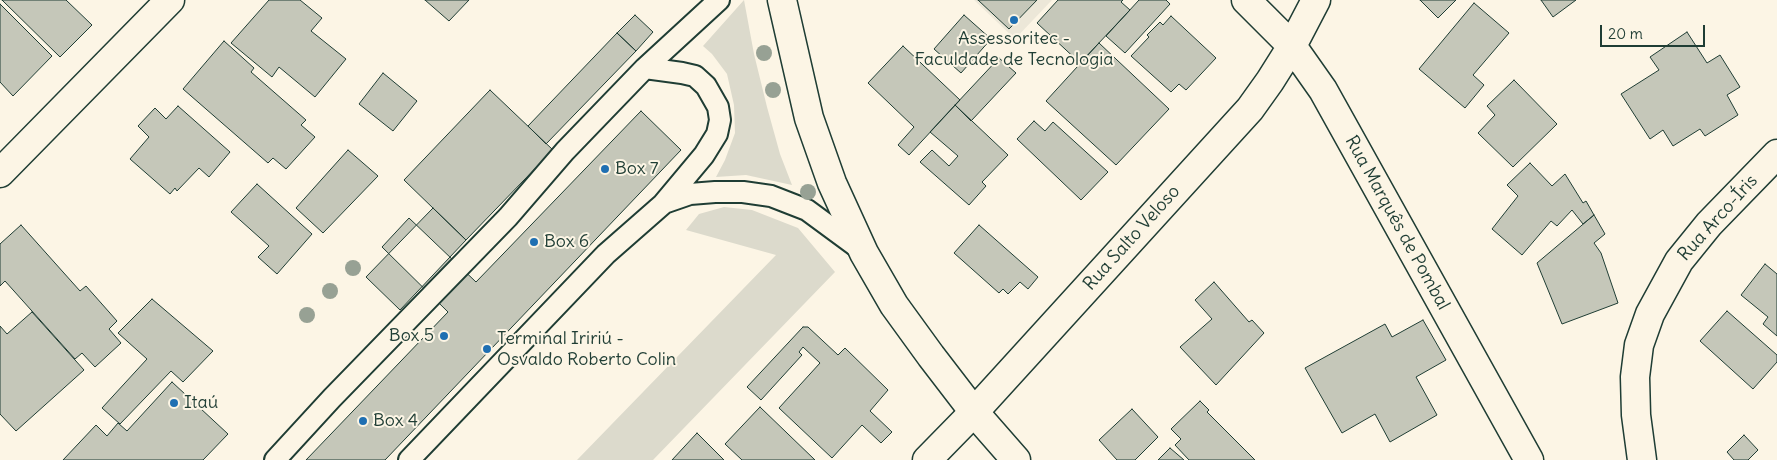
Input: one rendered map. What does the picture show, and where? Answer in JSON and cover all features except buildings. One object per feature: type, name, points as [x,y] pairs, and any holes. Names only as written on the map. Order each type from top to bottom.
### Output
[{"type":"street","points":[[0,173],[170,0]]},
{"type":"street","points":[[782,0],[809,118],[832,183],[864,253],[894,305],[931,356],[974,412],[1016,460]]},
{"type":"street","name":"Rua Marquês de Pombal","points":[[1246,0],[1292,46],[1323,90],[1529,460]]},
{"type":"street","name":"Rua Salto Veloso","points":[[927,460],[974,412],[1250,109],[1292,46],[1316,0]]},
{"type":"street","name":"Rua Arco-Íris","points":[[1642,460],[1636,415],[1635,377],[1639,345],[1650,314],[1679,262],[1708,224],[1777,154]]},
{"type":"lane","points":[[275,460],[332,398],[508,217],[565,151],[645,68],[719,0]]},
{"type":"lane","points":[[409,460],[606,254],[662,204],[704,155],[717,134],[720,120],[718,106],[706,86],[695,76],[682,72],[645,68]]},
{"type":"lane","points":[[662,204],[690,194],[715,192],[743,192],[771,196],[807,210],[864,253]]},
{"type":"shaded area","points":[[744,0],[754,54],[767,107],[780,154],[792,185],[746,175],[716,177],[725,160],[735,133],[734,105],[727,74],[712,54],[703,46]]},
{"type":"shaded area","name":"Assessoritec - Faculdade de Tecnologia","points":[[974,0],[1052,0],[1015,39]]},
{"type":"shaded area","points":[[724,207],[752,210],[798,228],[835,272],[653,460],[577,460],[776,255],[686,230],[699,214]]},
{"type":"place","name":"Assessoritec - Faculdade de Tecnologia","points":[[1014,20]]},
{"type":"place","name":"Box 7","points":[[605,169]]},
{"type":"place","name":"Box 6","points":[[534,242]]},
{"type":"place","name":"Box 5","points":[[444,336]]},
{"type":"place","name":"Terminal Iririú - Osvaldo Roberto Colin","points":[[487,349]]},
{"type":"place","name":"Itaú","points":[[174,403]]},
{"type":"place","name":"Box 4","points":[[363,421]]}]
